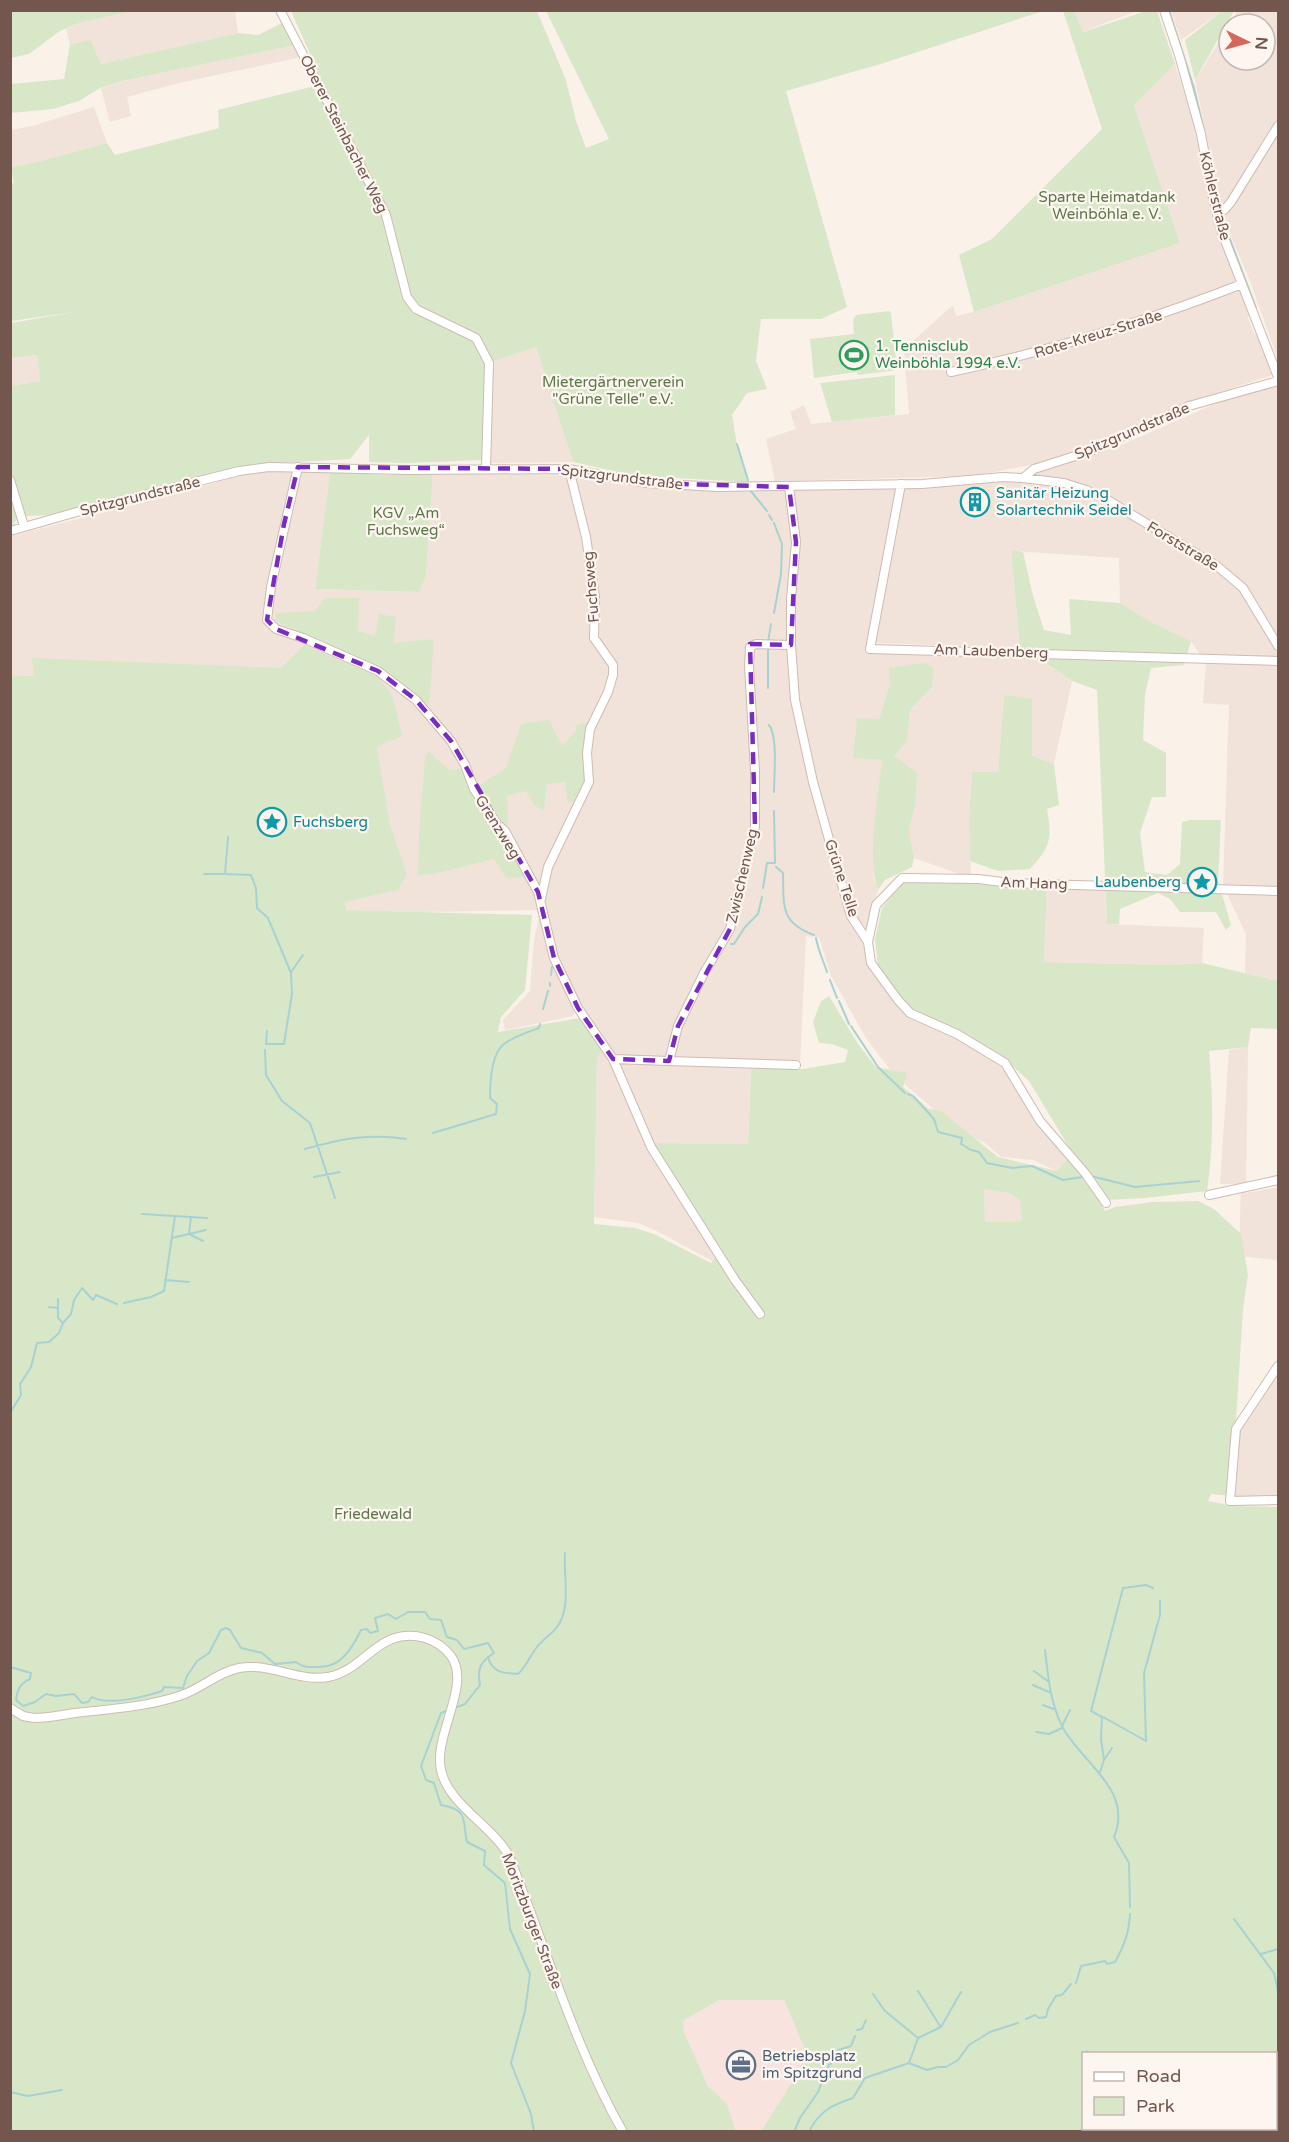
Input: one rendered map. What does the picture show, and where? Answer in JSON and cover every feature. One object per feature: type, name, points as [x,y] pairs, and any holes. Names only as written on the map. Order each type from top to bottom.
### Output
[{"type":"street","name":"Oberer Steinbacher Weg","points":[[280,10],[386,215],[407,297],[416,309],[476,338],[489,363],[486,469]]},
{"type":"street","name":"Köhlerstraße","points":[[1164,10],[1201,134],[1217,214],[1278,379]]},
{"type":"street","points":[[1217,214],[1231,202],[1278,126]]},
{"type":"street","name":"Rote-Kreuz-Straße","points":[[951,372],[1042,352],[1106,333],[1173,311],[1242,284]]},
{"type":"street","name":"Spitzgrundstraße","points":[[10,531],[239,471],[269,467],[407,470],[569,469],[673,485],[789,487],[1023,478],[1034,469],[1091,451],[1189,406],[1278,379]]},
{"type":"street","name":"Grenzweg","points":[[298,467],[271,587],[267,620],[276,629],[303,638],[378,671],[416,700],[451,741],[465,765],[474,789],[496,823],[505,831],[538,892],[554,958],[578,1008],[613,1059],[651,1147],[735,1280],[760,1314]]},
{"type":"street","name":"Fuchsweg","points":[[541,902],[548,867],[589,782],[587,753],[590,729],[608,692],[613,675],[613,665],[594,638],[595,597],[586,537],[569,469]]},
{"type":"street","name":"Forststraße","points":[[1023,478],[1064,483],[1106,499],[1217,566],[1243,588],[1278,646]]},
{"type":"street","points":[[10,480],[24,526]]},
{"type":"street","name":"Am Laubenberg","points":[[901,484],[870,649],[1278,661]]},
{"type":"street","name":"Grüne Telle","points":[[789,487],[796,542],[791,599],[791,645],[795,700],[813,782],[851,916],[868,942],[871,963],[898,1000],[910,1012],[957,1034],[1005,1063],[1040,1121],[1085,1173],[1106,1203]]},
{"type":"street","name":"Zwischenweg","points":[[669,1061],[678,1026],[704,973],[730,929],[755,826],[750,647],[756,644],[791,645]]},
{"type":"street","name":"Am Hang","points":[[868,942],[876,905],[902,878],[1278,891]]},
{"type":"street","points":[[613,1059],[796,1065]]},
{"type":"street","points":[[1209,1195],[1278,1180]]},
{"type":"street","points":[[1278,1366],[1236,1429],[1230,1501],[1278,1500]]},
{"type":"street","name":"Moritzburger Straße","points":[[10,1708],[22,1716],[34,1718],[142,1706],[189,1692],[228,1671],[243,1667],[264,1668],[303,1677],[325,1678],[343,1672],[385,1641],[406,1636],[433,1641],[446,1650],[453,1659],[458,1676],[440,1761],[443,1778],[454,1795],[498,1839],[508,1854],[561,1996],[600,2087],[623,2132]]},
{"type":"highlighted area","points":[[298,467],[569,469],[647,483],[789,487],[796,542],[791,645],[750,644],[755,826],[730,929],[678,1026],[669,1061],[613,1059],[578,1008],[554,958],[538,892],[451,741],[416,700],[378,671],[276,629],[267,620],[284,524]]},
{"type":"shaded area","points":[[235,10],[238,33],[101,64],[91,40],[70,44],[66,29],[82,22],[135,11]]},
{"type":"shaded area","points":[[1074,11],[1137,11],[1082,32]]},
{"type":"shaded area","points":[[1171,11],[1222,11],[1217,12],[1217,15],[1181,40]]},
{"type":"shaded area","points":[[1278,11],[1278,360],[1250,281],[1224,219],[1195,80],[1217,45],[1217,72],[1277,72],[1277,12],[1236,12]]},
{"type":"shaded area","points":[[296,45],[302,57],[183,82],[127,97],[131,116],[110,122],[101,88],[124,81]]},
{"type":"shaded area","points":[[1175,64],[1193,121],[1213,219],[1249,312],[1248,318],[1253,331],[1259,339],[1273,375],[1186,403],[1114,437],[1046,462],[973,476],[775,481],[766,439],[796,429],[790,412],[804,405],[811,424],[909,414],[904,349],[953,305],[956,316],[974,312],[1180,243],[1134,105]]},
{"type":"shaded area","points":[[94,107],[107,143],[11,167],[11,130]]},
{"type":"shaded area","points":[[536,347],[573,462],[489,463],[491,361]]},
{"type":"shaded area","points":[[37,355],[40,381],[11,386],[11,358]]},
{"type":"shaded area","points":[[1278,386],[1278,981],[1245,973],[1246,934],[1223,886],[1229,705],[1203,703],[1206,664],[1191,641],[1153,623],[1120,603],[1119,558],[1011,551],[1020,648],[875,643],[904,489],[988,481],[1029,483],[1035,472],[1126,443],[1217,403]]},
{"type":"shaded area","points":[[269,471],[330,472],[315,589],[345,590],[419,592],[426,576],[433,473],[577,475],[622,485],[722,491],[893,488],[896,490],[867,653],[1040,659],[1072,681],[1054,764],[1032,756],[1004,695],[998,772],[972,773],[969,819],[971,878],[914,858],[909,829],[915,806],[893,756],[907,741],[910,710],[932,687],[890,684],[879,719],[857,719],[853,758],[882,760],[873,845],[874,879],[878,890],[868,921],[865,944],[869,967],[896,1002],[982,1052],[1003,1068],[1048,1137],[1068,1158],[1057,1171],[1033,1160],[1001,1157],[985,1143],[958,1130],[895,1076],[866,1038],[831,976],[819,937],[806,936],[800,1064],[751,1060],[748,1144],[647,1143],[717,1254],[712,1261],[638,1223],[594,1217],[597,1059],[580,1006],[575,1010],[573,1016],[505,1030],[503,1020],[530,991],[534,940],[539,916],[536,910],[415,912],[348,910],[345,902],[398,890],[407,874],[390,824],[377,747],[33,658],[35,676],[11,675],[11,536],[238,476]]},
{"type":"shaded area","points":[[1047,888],[1105,889],[1107,924],[1204,928],[1202,963],[1169,965],[1044,962]]},
{"type":"shaded area","points":[[1248,1047],[1246,1193],[1278,1187],[1278,1260],[1239,1256],[1241,1184],[1220,1184],[1229,1050]]},
{"type":"shaded area","points":[[984,1189],[1009,1193],[1021,1200],[1022,1221],[985,1222]]},
{"type":"shaded area","points":[[1278,1366],[1278,1497],[1233,1496],[1237,1433]]},
{"type":"shaded area","points":[[719,2000],[784,2000],[808,2057],[761,2131],[736,2131],[727,2104],[708,2086],[684,2032],[683,2021]]},
{"type":"green space","points":[[11,10],[135,11],[82,22],[60,31],[29,54],[11,58]]},
{"type":"green space","name":"Mietergärtnerverein \"Grüne Telle\" e.V.","points":[[291,11],[537,11],[566,80],[576,121],[586,148],[609,139],[546,11],[1043,11],[884,63],[786,91],[847,307],[821,319],[761,319],[756,361],[767,389],[747,393],[732,415],[737,445],[749,482],[636,476],[573,462],[536,347],[487,363],[483,460],[369,462],[369,435],[350,459],[262,464],[238,468],[51,515],[25,516],[17,519],[11,527],[11,386],[40,381],[37,355],[11,358],[11,323],[75,312],[11,321],[10,184],[14,183],[11,167],[107,143],[115,155],[219,128],[218,110],[323,83]]},
{"type":"green space","name":"Sparte Heimatdank Weinböhla e. V.","points":[[1063,11],[1074,11],[1083,32],[1146,11],[1157,11],[1175,64],[1134,105],[1180,243],[974,312],[959,255],[992,239],[1102,129]]},
{"type":"green space","points":[[1217,15],[1217,41],[1195,80],[1185,40]]},
{"type":"green space","points":[[284,22],[296,45],[123,81],[100,88],[79,101],[53,109],[11,113],[11,84],[64,79],[70,44],[91,40],[101,64],[238,33],[258,35]]},
{"type":"green space","name":"1. Tennisclub Weinböhla 1994 e.V.","points":[[889,311],[897,370],[858,375],[857,372],[814,378],[810,339],[854,334],[853,320],[856,315]]},
{"type":"green space","points":[[895,375],[895,415],[832,422],[820,383]]},
{"type":"green space","name":"KGV „Am Fuchsweg“","points":[[330,472],[385,475],[433,473],[426,576],[419,592],[315,589]]},
{"type":"green space","points":[[1011,550],[1023,552],[1044,630],[1071,635],[1069,599],[1120,603],[1153,623],[1191,641],[1184,665],[1151,668],[1145,694],[1143,740],[1166,753],[1166,797],[1152,797],[1140,833],[1145,872],[1167,875],[1180,864],[1182,822],[1221,820],[1218,881],[1231,925],[1226,930],[1216,912],[1180,912],[1170,899],[1158,893],[1120,909],[1119,924],[1107,924],[1097,690],[1072,681],[1040,659],[1021,659]]},
{"type":"green space","points":[[325,598],[359,598],[358,631],[375,636],[379,614],[396,617],[394,643],[434,639],[429,705],[362,659],[276,621],[275,613],[315,611]]},
{"type":"green space","name":"Friedewald","points":[[304,645],[379,677],[393,697],[402,736],[377,747],[390,824],[407,874],[398,890],[345,902],[347,910],[532,915],[525,990],[501,1017],[498,1032],[580,1018],[602,1048],[597,1059],[594,1224],[635,1228],[654,1234],[711,1263],[719,1251],[652,1143],[748,1144],[751,1068],[803,1069],[845,1062],[848,1050],[832,1044],[819,1043],[813,1022],[821,1001],[829,996],[858,1044],[876,1067],[907,1073],[903,1087],[929,1109],[940,1110],[998,1157],[1057,1171],[1068,1158],[1105,1211],[1115,1207],[1152,1202],[1198,1201],[1214,1209],[1241,1234],[1248,1275],[1243,1309],[1236,1420],[1241,1434],[1233,1496],[1211,1494],[1208,1501],[1234,1506],[1278,1507],[1278,2131],[761,2131],[808,2057],[784,2000],[719,2000],[683,2021],[684,2032],[708,2086],[727,2104],[736,2131],[11,2132],[10,675],[34,676],[32,658],[281,668]],"holes":[[[984,1189],[1009,1193],[1020,1200],[1022,1221],[985,1222]]]},
{"type":"green space","points":[[924,663],[934,668],[932,687],[910,710],[907,741],[894,756],[917,773],[915,806],[909,829],[914,858],[912,867],[885,880],[878,890],[873,861],[873,844],[882,760],[853,758],[857,718],[879,719],[890,684],[889,668]]},
{"type":"green space","points":[[1004,695],[1032,699],[1032,756],[1054,764],[1059,805],[1047,809],[1048,842],[1030,869],[998,871],[970,861],[969,819],[972,772],[998,772]]},
{"type":"green space","points":[[549,720],[562,746],[575,732],[577,725],[588,722],[585,781],[576,802],[568,803],[565,782],[547,784],[544,811],[534,805],[526,791],[507,796],[508,825],[505,831],[474,789],[506,768],[521,724]]},
{"type":"green space","points":[[429,752],[450,771],[461,768],[525,877],[506,878],[494,859],[434,874],[418,875],[425,756]]},
{"type":"green space","points":[[903,881],[1047,888],[1044,962],[1169,965],[1202,963],[1278,981],[1278,1029],[1251,1028],[1248,1047],[1209,1051],[1212,1121],[1207,1191],[1106,1200],[1075,1157],[1029,1081],[999,1054],[913,1010],[900,998],[878,966],[875,939],[882,908]]},
{"type":"waterway","points":[[1169,10],[1194,88],[1204,130]]},
{"type":"waterway","points":[[1222,218],[1256,308]]},
{"type":"waterway","points":[[737,444],[748,480]]},
{"type":"waterway","points":[[750,490],[767,511]]},
{"type":"waterway","points":[[769,515],[772,520]]},
{"type":"waterway","points":[[774,523],[782,544],[781,574],[774,613]]},
{"type":"waterway","points":[[768,642],[771,624]]},
{"type":"waterway","points":[[768,646],[768,688]]},
{"type":"waterway","points":[[769,725],[775,747],[774,792]]},
{"type":"waterway","points":[[763,888],[767,863],[775,863],[774,811]]},
{"type":"waterway","points":[[228,837],[225,874],[251,875],[256,888],[257,908],[268,918],[291,973],[292,994],[284,1044],[266,1044],[267,1031]]},
{"type":"waterway","points":[[776,867],[783,873],[784,903],[789,918],[803,930],[814,935]]},
{"type":"waterway","points":[[204,874],[225,874]]},
{"type":"waterway","points":[[731,944],[734,944],[745,927],[758,914],[762,897]]},
{"type":"waterway","points":[[816,938],[827,972]]},
{"type":"waterway","points":[[291,972],[303,955]]},
{"type":"waterway","points":[[551,975],[552,967]]},
{"type":"waterway","points":[[830,980],[837,998]]},
{"type":"waterway","points":[[543,1009],[548,991]]},
{"type":"waterway","points":[[839,1001],[849,1024]]},
{"type":"waterway","points":[[433,1133],[496,1114],[497,1104],[490,1098],[492,1069],[496,1055],[504,1044],[539,1028],[540,1024]]},
{"type":"waterway","points":[[851,1026],[878,1067],[905,1093]]},
{"type":"waterway","points":[[265,1050],[266,1075],[282,1101],[310,1123],[335,1198]]},
{"type":"waterway","points":[[908,1094],[913,1096],[934,1119],[938,1132],[962,1138],[961,1144],[979,1152],[987,1163],[1012,1168],[1032,1166],[1063,1180],[1083,1177]]},
{"type":"waterway","points":[[305,1149],[355,1138],[406,1139]]},
{"type":"waterway","points":[[314,1177],[340,1172]]},
{"type":"waterway","points":[[1091,1176],[1135,1187],[1199,1181]]},
{"type":"waterway","points":[[142,1214],[207,1218]]},
{"type":"waterway","points":[[124,1303],[151,1297],[164,1291],[175,1216]]},
{"type":"waterway","points":[[191,1217],[189,1234],[203,1241]]},
{"type":"waterway","points":[[172,1238],[206,1230]]},
{"type":"waterway","points":[[165,1280],[189,1282]]},
{"type":"waterway","points":[[10,1413],[21,1395],[20,1384],[31,1367],[37,1343],[49,1342],[59,1333],[63,1323],[71,1314],[74,1300],[82,1288],[93,1300],[96,1295],[117,1304]]},
{"type":"waterway","points":[[58,1299],[58,1318],[63,1323]]},
{"type":"waterway","points":[[49,1307],[58,1308]]},
{"type":"waterway","points":[[488,1657],[496,1669],[518,1674],[539,1644],[557,1627],[562,1619],[566,1601],[565,1553]]},
{"type":"waterway","points":[[1104,1760],[1101,1739],[1102,1717],[1091,1711],[1123,1588],[1146,1585],[1153,1588]]},
{"type":"waterway","points":[[1103,1717],[1146,1741],[1144,1673],[1160,1615],[1160,1601]]},
{"type":"waterway","points":[[10,1667],[31,1673],[30,1679],[21,1685],[17,1693],[16,1700],[23,1706],[35,1702],[46,1694],[56,1696],[74,1694],[82,1703],[88,1702],[92,1697],[107,1701],[126,1700],[162,1691],[164,1687],[183,1688],[187,1676],[197,1661],[209,1653],[221,1630],[226,1628],[230,1630],[241,1648],[262,1653],[275,1664],[296,1662],[306,1667],[326,1666],[339,1661],[344,1656],[354,1644],[361,1630],[367,1629],[370,1633],[378,1631],[375,1618],[388,1614],[396,1619],[408,1612],[425,1612],[430,1619],[441,1620],[447,1637],[457,1640],[464,1649],[488,1643],[494,1653],[485,1659],[481,1666],[480,1685],[465,1704],[455,1708]]},
{"type":"waterway","points":[[1045,1650],[1052,1698],[1062,1726],[1102,1777],[1117,1804],[1118,1820],[1114,1837]]},
{"type":"waterway","points":[[1034,1671],[1049,1682]]},
{"type":"waterway","points":[[1033,1685],[1051,1693]]},
{"type":"waterway","points":[[1043,1705],[1056,1710]]},
{"type":"waterway","points":[[449,1710],[441,1713],[421,1766],[426,1780],[434,1783],[441,1805],[456,1810],[463,1817],[467,1842],[485,1851],[484,1865],[505,1883],[510,1929],[530,1974],[525,2011],[511,2063],[531,2114],[534,2132]]},
{"type":"waterway","points":[[1062,1726],[1070,1710]]},
{"type":"waterway","points":[[1036,1732],[1049,1734],[1062,1728]]},
{"type":"waterway","points":[[1100,1772],[1112,1748]]},
{"type":"waterway","points":[[1114,1837],[1129,1863],[1130,1907]]},
{"type":"waterway","points":[[1076,1983],[1081,1966],[1105,1961],[1107,1964],[1115,1962],[1126,1939],[1130,1914]]},
{"type":"waterway","points":[[1234,1919],[1274,1973],[1278,1991]]},
{"type":"waterway","points":[[1261,1954],[1278,1949]]},
{"type":"waterway","points":[[1026,2019],[1035,2015],[1039,2018],[1046,2017],[1056,1996],[1062,1995],[1071,1984]]},
{"type":"waterway","points":[[918,1991],[940,2026]]},
{"type":"waterway","points":[[909,2063],[918,2038],[941,2027],[961,1992]]},
{"type":"waterway","points":[[873,1994],[885,2011],[918,2038]]},
{"type":"waterway","points":[[10,2010],[10,2015]]},
{"type":"waterway","points":[[857,2030],[862,2029],[866,2020]]},
{"type":"waterway","points":[[809,2132],[817,2119],[827,2110],[853,2098],[865,2078],[909,2063],[927,2070],[946,2067],[958,2060],[969,2045],[990,2032],[1018,2023]]},
{"type":"waterway","points":[[794,2132],[800,2118],[818,2092],[829,2065],[836,2059],[838,2050],[851,2046],[855,2036]]},
{"type":"waterway","points":[[1277,2070],[1278,2061]]},
{"type":"waterway","points":[[10,2092],[28,2096],[62,2090]]},
{"type":"waterway","points":[[1238,2130],[1241,2132]]},
{"type":"place","name":"1. Tennisclub Weinböhla 1994 e.V.","points":[[854,355]]},
{"type":"place","name":"Sanitär Heizung Solartechnik Seidel","points":[[975,502]]},
{"type":"place","name":"Fuchsberg","points":[[272,822]]},
{"type":"place","name":"Laubenberg","points":[[1202,882]]},
{"type":"place","name":"Betriebsplatz im Spitzgrund","points":[[741,2065]]}]
